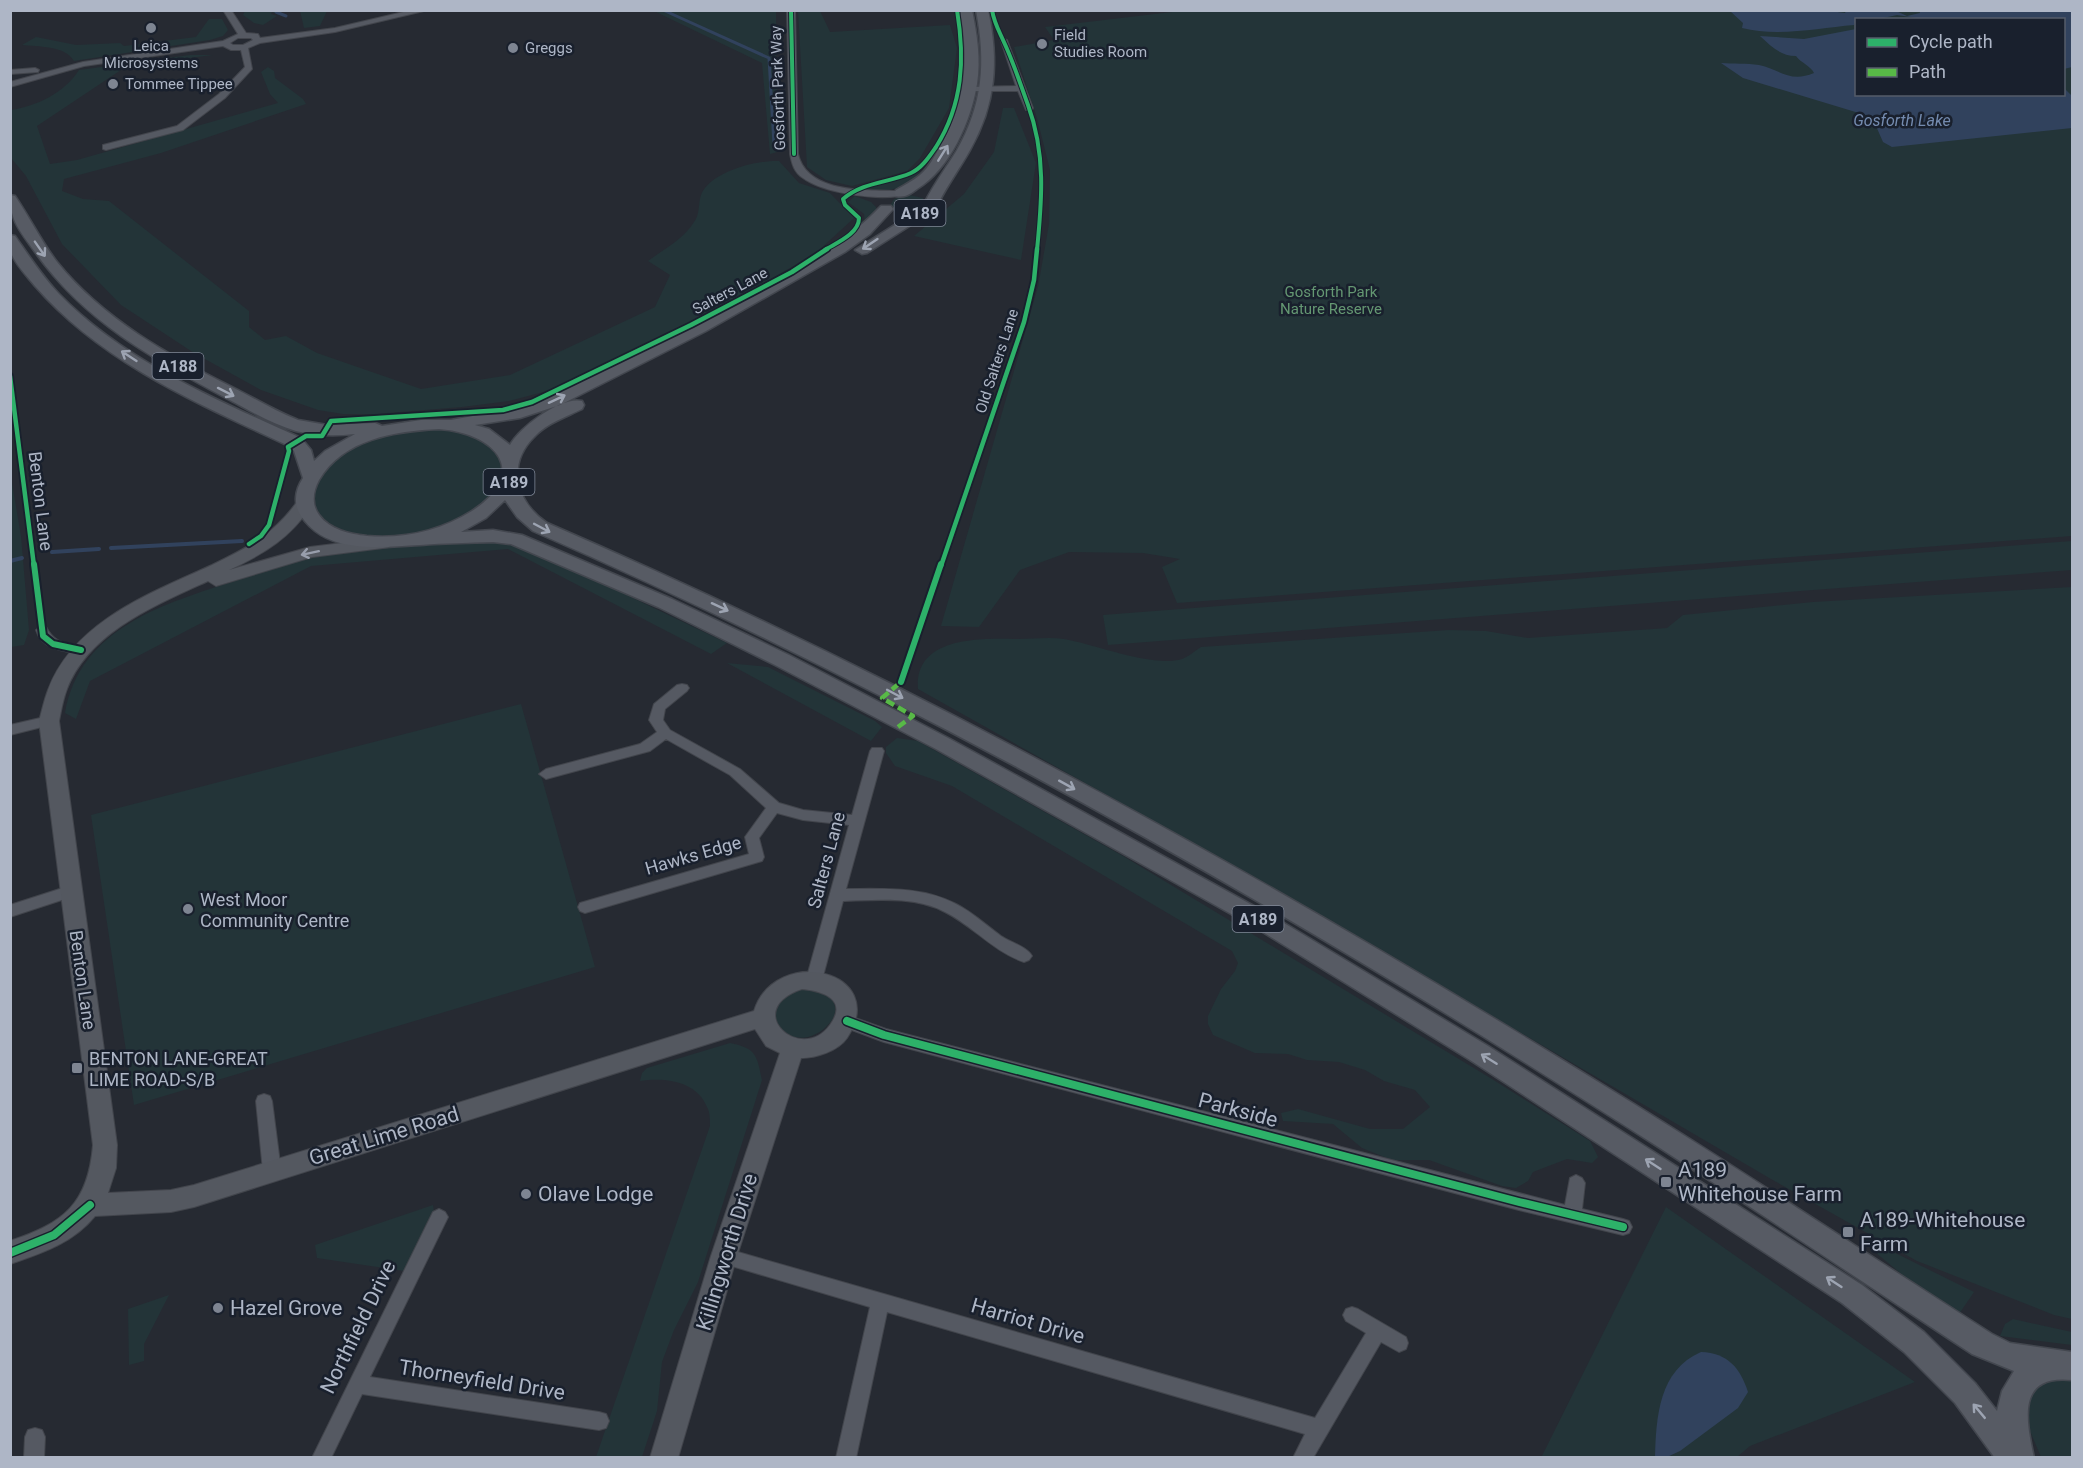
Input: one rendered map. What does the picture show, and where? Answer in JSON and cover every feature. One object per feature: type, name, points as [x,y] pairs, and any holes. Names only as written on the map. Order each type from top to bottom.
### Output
[{"type":"main road","name":"A189","points":[[966,10],[973,54],[971,89],[964,115],[938,161],[925,177],[886,199],[885,207],[902,215],[928,210],[941,181],[954,166],[975,130],[984,109],[989,89],[990,54],[982,10]]},
{"type":"main road","name":"A189","points":[[898,193],[921,193],[930,198],[932,202]]},
{"type":"main road","name":"A188","points":[[10,199],[47,260],[80,298],[123,333],[159,356],[250,404],[310,429],[406,426]]},
{"type":"main road","name":"Salters Lane","points":[[439,424],[520,412],[554,401],[748,303],[818,263],[871,227],[885,207]]},
{"type":"main road","name":"Salters Lane","points":[[510,473],[521,437],[536,426],[751,316],[832,269],[920,213]]},
{"type":"main road","name":"A188","points":[[10,239],[28,266],[62,305],[104,340],[177,385],[295,442],[302,450],[311,477]]},
{"type":"main road","name":"A189","points":[[311,477],[327,460],[349,445],[376,433],[406,426],[439,424],[470,428],[493,438],[508,454],[514,502],[521,512],[540,527],[673,585],[780,636],[890,691],[1096,801],[1314,922],[1528,1052],[1735,1182],[1982,1344],[2008,1356],[2064,1366]]},
{"type":"main road","name":"A189","points":[[416,539],[468,521],[493,503],[510,473]]},
{"type":"main road","points":[[304,503],[311,477]]},
{"type":"main road","name":"A189","points":[[304,503],[312,519],[330,532],[357,540],[388,542],[493,536],[515,539],[665,603],[782,660],[933,739],[1266,923],[1518,1077],[1852,1294],[1914,1342],[1947,1375],[1982,1414],[2014,1458]]},
{"type":"main road","name":"Benton Lane","points":[[90,1205],[97,1193],[104,1163],[105,1145],[49,721],[51,703],[57,686],[81,650],[104,629],[136,609],[275,538],[295,520],[304,503]]},
{"type":"main road","name":"Benton Lane","points":[[136,609],[209,582],[291,558],[328,549],[388,542]]},
{"type":"main road","points":[[814,980],[827,983],[841,993],[847,1003],[847,1020],[840,1032],[826,1042],[812,1047],[793,1047],[779,1043],[770,1035],[763,1017],[766,1005],[776,992],[788,984],[814,980]]},
{"type":"main road","name":"Great Lime Road","points":[[90,1205],[171,1201],[194,1196],[763,1017]]},
{"type":"main road","name":"Killingworth Drive","points":[[664,1458],[724,1256],[793,1047]]},
{"type":"main road","points":[[10,1253],[42,1243],[79,1217],[90,1205]]},
{"type":"main road","points":[[2019,1458],[2011,1419],[2012,1404],[2018,1387],[2034,1372],[2064,1366]]},
{"type":"street","points":[[226,10],[235,20],[243,35]]},
{"type":"street","points":[[225,43],[231,48],[244,47],[258,41],[335,30],[425,10]]},
{"type":"street","name":"Gosforth Park Way","points":[[791,10],[794,143],[798,167],[807,176],[828,186],[861,193],[898,193]]},
{"type":"street","points":[[10,72],[70,66],[225,43],[243,35],[255,36],[258,41]]},
{"type":"street","points":[[1004,40],[1029,108]]},
{"type":"street","points":[[106,147],[180,128],[222,96],[249,67],[244,47]]},
{"type":"street","points":[[10,85],[70,66]]},
{"type":"street","points":[[971,89],[1020,88]]},
{"type":"street","name":"Gosforth Park Way","points":[[861,193],[885,207]]},
{"type":"street","points":[[42,630],[48,642],[81,650]]},
{"type":"street","points":[[682,688],[659,707],[657,720],[665,733],[735,772],[774,807],[803,815],[857,821]]},
{"type":"street","points":[[10,730],[49,721]]},
{"type":"street","points":[[546,774],[645,748],[665,733]]},
{"type":"street","name":"Salters Lane","points":[[814,980],[877,751]]},
{"type":"street","name":"Hawks Edge","points":[[585,907],[757,857],[752,837],[774,807]]},
{"type":"street","points":[[10,911],[72,891]]},
{"type":"street","points":[[837,895],[906,896],[937,903],[950,908],[1008,949],[1024,956]]},
{"type":"street","name":"Parkside","points":[[847,1020],[884,1035],[1519,1202],[1623,1227]]},
{"type":"street","points":[[264,1101],[272,1172]]},
{"type":"street","points":[[1573,1214],[1576,1183]]},
{"type":"street","name":"Northfield Drive","points":[[321,1458],[439,1217]]},
{"type":"street","name":"Harriot Drive","points":[[724,1256],[1319,1429]]},
{"type":"street","points":[[846,1458],[880,1302]]},
{"type":"street","points":[[1352,1316],[1399,1343]]},
{"type":"street","points":[[1302,1458],[1378,1330]]},
{"type":"street","name":"Thorneyfield Drive","points":[[357,1384],[599,1421]]},
{"type":"street","points":[[34,1458],[35,1437]]},
{"type":"green space","name":"Gosforth Park Nature Reserve","points":[[1189,10],[2072,11],[2072,536],[1177,603],[1162,567],[1180,559],[1143,553],[1069,552],[1020,570],[979,627],[941,626],[1038,287],[1049,224],[1050,170],[1037,118],[1014,47],[1054,40],[1045,27]]},
{"type":"green space","points":[[245,11],[282,11],[279,15],[272,12],[271,14],[277,16],[263,25],[254,23],[243,15]]},
{"type":"green space","points":[[300,11],[327,11],[320,26],[304,28]]},
{"type":"green space","points":[[654,11],[776,11],[776,80],[784,150],[770,154],[762,63]]},
{"type":"green space","points":[[798,11],[820,11],[830,32],[950,25],[957,48],[949,108],[920,158],[907,171],[852,186],[826,180],[807,167]]},
{"type":"green space","points":[[209,19],[222,19],[228,30],[223,36],[74,61],[58,49],[22,45],[36,37],[76,45],[120,43],[124,46],[196,37]]},
{"type":"green space","points":[[190,55],[213,55],[127,66],[37,126],[50,164],[77,160],[278,103],[270,94],[261,72],[268,67],[274,71],[275,78],[303,99],[306,104],[161,153],[64,179],[62,191],[83,199],[109,201],[249,311],[249,327],[265,340],[286,336],[317,353],[421,389],[510,375],[655,307],[670,275],[648,261],[679,239],[690,228],[696,219],[701,195],[706,187],[735,169],[779,161],[799,183],[830,193],[854,218],[817,252],[746,294],[551,390],[509,401],[462,407],[375,414],[343,414],[318,410],[261,390],[194,353],[121,305],[62,244],[26,176],[11,158],[11,110],[40,102],[58,92],[79,70]]},
{"type":"green space","points":[[1003,108],[1014,108],[1036,163],[1021,260],[914,236],[964,194],[994,152]]},
{"type":"green space","points":[[921,172],[908,183],[895,189],[880,191],[863,189]]},
{"type":"green space","points":[[909,195],[923,198],[925,206],[909,211],[892,207],[894,199]]},
{"type":"green space","points":[[855,196],[871,202],[876,207],[876,213],[865,225],[864,214],[848,202]]},
{"type":"green space","points":[[424,429],[458,432],[481,440],[491,447],[501,464],[501,474],[499,484],[483,503],[445,525],[401,536],[372,536],[350,532],[329,523],[319,513],[314,493],[323,472],[334,460],[347,451],[377,438]]},
{"type":"green space","points":[[11,477],[21,536],[29,630],[24,645],[11,647]]},
{"type":"green space","points":[[475,540],[518,543],[727,643],[711,654],[508,549],[311,566],[90,681],[76,719],[65,713],[74,684],[88,659],[107,639],[130,623],[183,598],[322,554]]},
{"type":"green space","points":[[2072,541],[2072,570],[1108,645],[1103,615]]},
{"type":"green space","points":[[2072,587],[2072,1319],[2054,1315],[1917,1261],[1771,1179],[1298,903],[918,689],[920,672],[927,659],[938,650],[969,640],[1064,639],[1140,658],[1170,661],[1182,659],[1201,647],[1449,630],[1486,631],[1528,638],[1667,628],[1683,615],[1813,602]]},
{"type":"green space","points":[[727,663],[768,667],[875,721],[882,727],[871,741]]},
{"type":"green space","points":[[521,704],[595,967],[134,1105],[91,815]]},
{"type":"green space","points":[[897,738],[918,741],[1123,856],[1492,1079],[1590,1141],[1598,1157],[1592,1163],[1567,1159],[1533,1172],[1528,1181],[1516,1188],[1502,1186],[1429,1160],[1392,1160],[1362,1148],[1333,1124],[1283,1121],[1281,1113],[1298,1109],[1370,1129],[1403,1129],[1430,1107],[1415,1090],[1384,1081],[1365,1070],[1339,1062],[1307,1060],[1288,1054],[1255,1053],[1213,1035],[1208,1024],[1208,1016],[1221,989],[1235,971],[1238,963],[1232,951],[952,786],[895,766],[886,753],[886,747]]},
{"type":"green space","points":[[811,988],[824,993],[833,1002],[835,1015],[832,1021],[815,1035],[808,1037],[785,1034],[774,1021],[778,1006],[790,993]]},
{"type":"green space","points":[[730,1043],[745,1047],[754,1054],[759,1064],[762,1080],[698,1282],[674,1330],[662,1362],[657,1411],[642,1457],[596,1457],[710,1126],[708,1109],[696,1091],[670,1081],[640,1081],[642,1073],[647,1068]]},
{"type":"green space","points":[[433,1205],[434,1212],[404,1271],[317,1258],[315,1245]]},
{"type":"green space","points":[[1666,1207],[1915,1382],[1750,1446],[1737,1457],[1541,1458]]},
{"type":"green space","points":[[1863,1237],[1974,1292],[1959,1314],[1906,1278],[1862,1241]]},
{"type":"green space","points":[[169,1295],[144,1344],[144,1361],[129,1365],[128,1309]]},
{"type":"green space","points":[[2013,1319],[2072,1332],[2072,1345],[2000,1336],[2005,1324]]},
{"type":"green space","points":[[2072,1381],[2072,1457],[2041,1457],[2025,1419],[2027,1395],[2043,1382]]},
{"type":"water","points":[[1822,10],[1845,13],[1846,11],[1896,11],[1907,16],[1920,13],[1919,10],[2072,11],[2072,67],[2065,69],[2065,18],[1917,18],[1897,15],[1884,18],[1855,18],[1854,25],[1769,32],[1742,28],[1743,23],[1730,11]]},
{"type":"water","name":"Gosforth Lake","points":[[1855,29],[1855,96],[2065,96],[2065,89],[2072,96],[2072,128],[1892,147],[1883,142],[1872,117],[1743,78],[1721,63],[1759,65],[1786,75],[1806,76],[1814,73],[1811,68],[1796,56],[1776,50],[1760,36],[1804,39]]},
{"type":"water","points":[[1701,1352],[1719,1355],[1732,1363],[1748,1392],[1738,1408],[1680,1451],[1667,1457],[1655,1457],[1659,1411],[1668,1383],[1676,1370]]},
{"type":"waterway","points":[[277,10],[276,12],[286,16]]},
{"type":"waterway","points":[[663,10],[769,58],[774,145]]},
{"type":"waterway","points":[[111,548],[242,541]]},
{"type":"waterway","points":[[52,552],[99,549]]},
{"type":"waterway","points":[[10,561],[22,558]]},
{"type":"marked path","points":[[898,727],[913,716],[882,698],[901,682]]},
{"type":"cycle path","points":[[791,10],[794,154]]},
{"type":"cycle path","points":[[249,544],[261,536],[269,525],[289,451],[288,447],[306,436],[322,436],[331,421],[503,410],[532,402],[691,325],[792,272],[854,231],[859,218],[845,205],[843,199],[858,188],[917,169],[933,151],[951,118],[957,100],[962,65],[957,10]]},
{"type":"cycle path","name":"Old Salters Lane","points":[[901,682],[1024,322],[1034,280],[1043,192],[1041,151],[1029,108],[1003,40],[995,26],[992,10]]},
{"type":"cycle path","points":[[10,376],[43,636],[53,644],[81,650]]},
{"type":"cycle path","points":[[847,1021],[884,1035],[1519,1202],[1623,1227]]},
{"type":"cycle path","points":[[10,1253],[54,1235],[90,1205]]},
{"type":"place","name":"Leica Microsystems","points":[[151,28]]},
{"type":"place","name":"Field Studies Room","points":[[1042,44]]},
{"type":"place","name":"Greggs","points":[[513,48]]},
{"type":"place","name":"Tommee Tippee","points":[[113,84]]},
{"type":"place","name":"West Moor Community Centre","points":[[188,909]]},
{"type":"place","name":"BENTON LANE-GREAT LIME ROAD-S/B","points":[[77,1068]]},
{"type":"place","name":"A189 Whitehouse Farm","points":[[1666,1182]]},
{"type":"place","name":"Olave Lodge","points":[[526,1194]]},
{"type":"place","name":"A189-Whitehouse Farm","points":[[1848,1232]]},
{"type":"place","name":"Hazel Grove","points":[[218,1308]]}]
